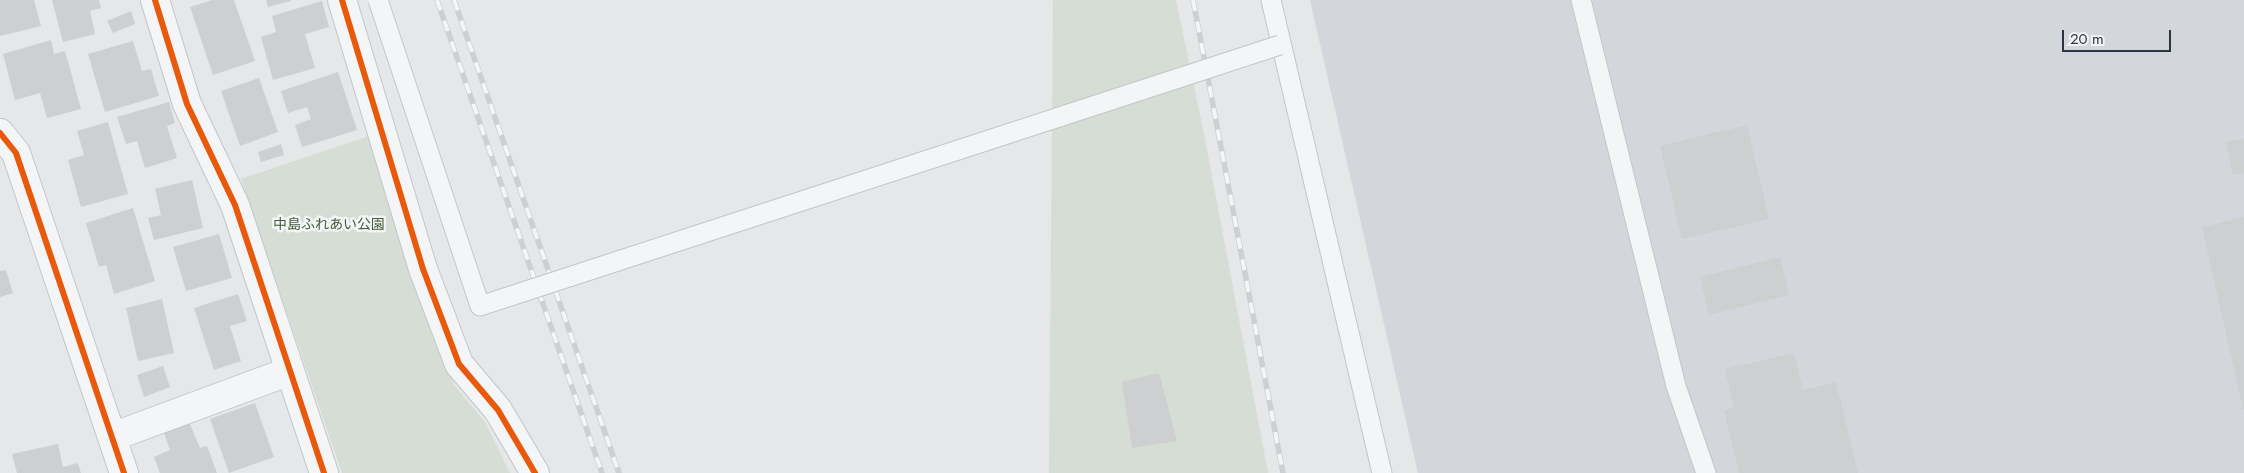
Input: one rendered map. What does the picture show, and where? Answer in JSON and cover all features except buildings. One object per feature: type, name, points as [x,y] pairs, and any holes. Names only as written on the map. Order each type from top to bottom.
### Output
[{"type":"street","points":[[155,0],[187,104],[235,205],[324,473]]},
{"type":"street","points":[[342,0],[423,269],[459,364],[498,410],[535,473]]},
{"type":"street","points":[[5,148],[124,473]]},
{"type":"street","points":[[112,437],[290,371]]},
{"type":"lane","points":[[378,0],[480,306],[1280,45]]},
{"type":"lane","points":[[1271,0],[1280,45],[1382,473]]},
{"type":"lane","points":[[1581,0],[1676,386],[1706,473]]},
{"type":"shaded area","points":[[1310,0],[2244,0],[2244,473],[1418,473]]},
{"type":"green space","points":[[1053,0],[1176,0],[1204,134],[1268,473],[1049,473]]},
{"type":"green space","name":"中島ふれあい公園","points":[[372,135],[454,385],[485,422],[510,473],[342,473],[241,179]]},
{"type":"railway","points":[[437,0],[602,473]]},
{"type":"railway","points":[[454,0],[619,473]]},
{"type":"railway","points":[[1193,0],[1283,473]]},
{"type":"cycle path","points":[[155,0],[187,104],[235,205],[324,473]]},
{"type":"cycle path","points":[[342,0],[423,269],[459,364],[498,410],[535,473]]},
{"type":"cycle path","points":[[0,133],[16,153],[124,473]]}]
